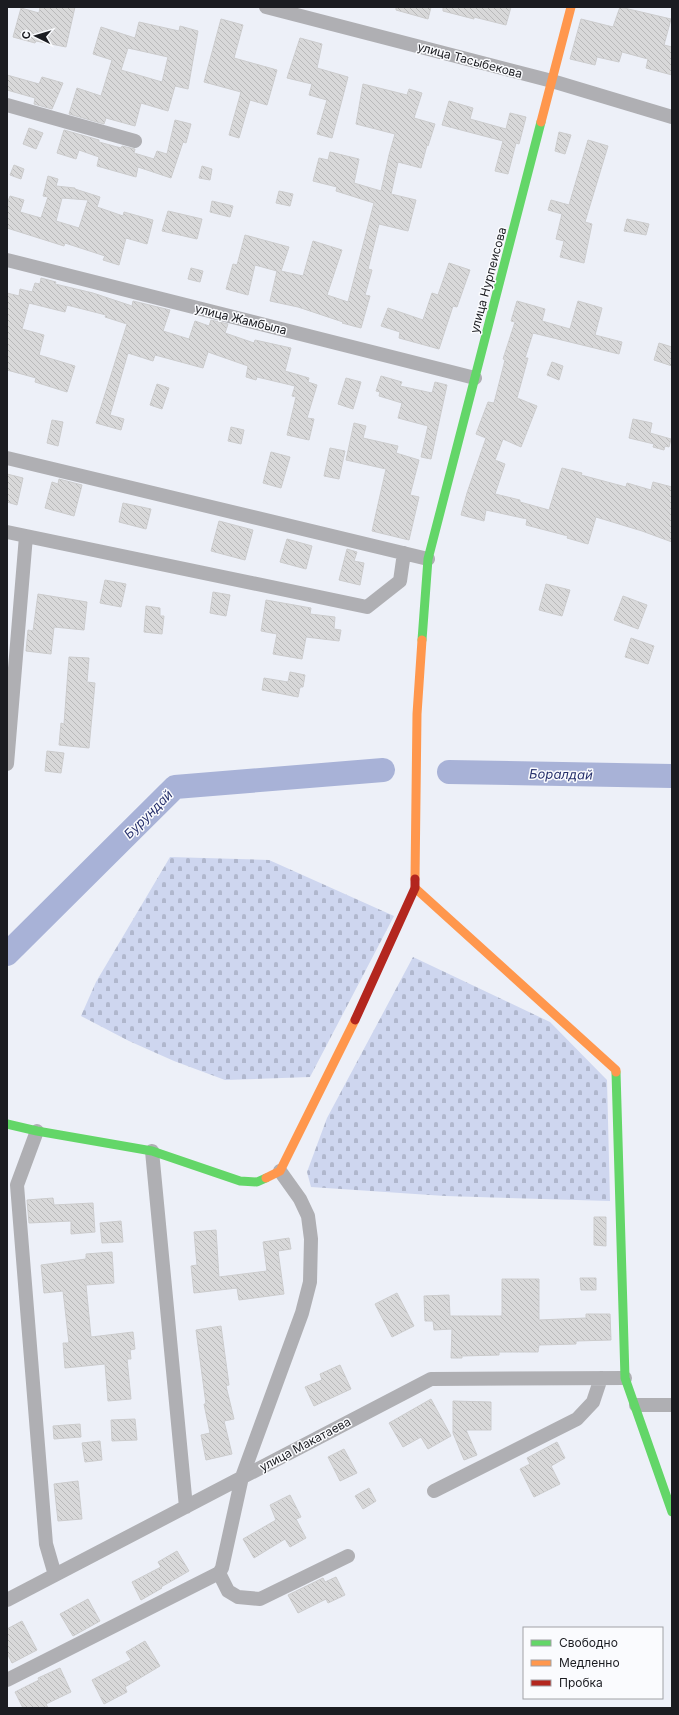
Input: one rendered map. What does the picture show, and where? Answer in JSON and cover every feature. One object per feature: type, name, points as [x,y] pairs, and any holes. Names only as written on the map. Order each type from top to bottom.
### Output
[{"type":"street","name":"улица Тасыбекова","points":[[266,7],[552,81],[672,117]]},
{"type":"street","name":"улица Нурпеисова","points":[[415,888],[417,714],[428,559],[571,7]]},
{"type":"street","points":[[7,105],[135,141]]},
{"type":"street","name":"улица Жамбыла","points":[[7,260],[475,378]]},
{"type":"street","points":[[7,458],[428,559]]},
{"type":"street","points":[[7,532],[367,607],[400,581],[404,553]]},
{"type":"street","points":[[7,764],[26,536]]},
{"type":"street","points":[[7,1124],[37,1131],[152,1151],[240,1181],[257,1182],[280,1171],[344,1045],[415,888],[616,1070],[625,1378],[672,1512]]},
{"type":"street","points":[[37,1131],[17,1186],[46,1544],[55,1575]]},
{"type":"street","points":[[152,1151],[186,1506]]},
{"type":"street","points":[[7,1680],[219,1573],[222,1568],[242,1477],[302,1313],[310,1282],[311,1239],[308,1216],[300,1199],[280,1171]]},
{"type":"street","points":[[434,1491],[577,1419],[593,1402],[601,1378]]},
{"type":"street","name":"улица Макатаева","points":[[7,1600],[430,1379],[625,1378]]},
{"type":"street","points":[[636,1406],[672,1405]]},
{"type":"street","points":[[219,1573],[228,1591],[238,1597],[260,1599],[348,1556]]},
{"type":"green space","points":[[170,857],[269,860],[394,916],[310,1077],[225,1080],[174,1061],[129,1041],[81,1016],[96,982]]},
{"type":"green space","points":[[413,957],[550,1022],[607,1080],[610,1201],[445,1196],[311,1187],[307,1172],[327,1118]]},
{"type":"building","points":[[40,7],[75,7],[66,47],[36,41],[35,43],[13,37],[21,8],[39,13]]},
{"type":"building","points":[[396,7],[431,7],[428,19],[396,10]]},
{"type":"building","points":[[443,7],[511,7],[506,25],[443,11]]},
{"type":"building","points":[[620,7],[671,19],[664,45],[672,47],[672,75],[646,68],[648,59],[622,52],[619,62],[597,57],[595,65],[570,59],[581,19],[613,27]]},
{"type":"building","points":[[221,19],[243,25],[234,58],[277,70],[267,105],[250,100],[239,138],[229,135],[241,92],[204,82]]},
{"type":"building","points":[[139,22],[179,31],[180,26],[198,31],[188,89],[175,86],[168,111],[141,103],[135,126],[106,118],[104,124],[69,114],[77,88],[101,96],[112,60],[93,54],[101,27],[135,38]],"holes":[[[128,48],[168,57],[162,82],[121,70]]]},
{"type":"building","points":[[300,38],[322,44],[317,68],[348,77],[332,138],[317,134],[327,100],[309,95],[312,84],[287,78]]},
{"type":"building","points":[[7,75],[39,84],[42,77],[63,83],[52,109],[34,104],[35,98],[7,90]]},
{"type":"building","points":[[363,84],[407,95],[409,89],[422,93],[414,118],[435,124],[428,146],[427,145],[421,168],[398,162],[391,194],[416,200],[408,231],[379,224],[368,269],[372,270],[365,295],[370,296],[361,328],[342,323],[343,322],[298,307],[270,301],[277,271],[255,265],[248,295],[226,289],[233,264],[237,265],[245,235],[289,247],[281,271],[303,276],[313,241],[342,250],[327,295],[348,302],[374,203],[336,191],[337,187],[313,181],[319,158],[328,160],[330,152],[359,159],[354,183],[381,191],[395,134],[356,124]]},
{"type":"building","points":[[449,101],[473,108],[470,119],[506,129],[510,113],[526,117],[519,144],[516,143],[508,174],[495,171],[503,141],[442,125]]},
{"type":"building","points":[[175,120],[191,124],[186,143],[183,142],[171,178],[138,167],[136,177],[97,166],[99,157],[79,150],[76,159],[57,153],[64,130],[121,148],[122,146],[135,149],[134,153],[154,159],[157,151],[167,154]]},
{"type":"building","points":[[29,128],[43,133],[36,149],[23,144]]},
{"type":"building","points":[[559,132],[571,135],[565,154],[555,151]]},
{"type":"building","points":[[588,140],[608,146],[585,222],[592,224],[584,263],[560,257],[564,241],[556,239],[562,214],[548,210],[551,200],[569,205]]},
{"type":"building","points":[[14,165],[24,169],[21,179],[10,175]]},
{"type":"building","points":[[202,166],[212,169],[210,180],[199,178]]},
{"type":"building","points":[[48,176],[58,179],[56,186],[75,188],[100,197],[97,207],[123,216],[124,212],[153,220],[147,244],[126,238],[119,265],[103,260],[105,256],[65,243],[64,246],[7,228],[7,204],[10,196],[24,200],[20,212],[41,218],[48,197],[43,196]],"holes":[[[62,198],[88,200],[79,228],[56,221]]]},
{"type":"building","points":[[279,191],[293,194],[290,206],[276,203]]},
{"type":"building","points":[[212,201],[233,206],[230,217],[210,212]]},
{"type":"building","points":[[168,211],[202,219],[197,239],[162,231]]},
{"type":"building","points":[[627,219],[649,224],[646,235],[624,231]]},
{"type":"building","points":[[449,263],[470,270],[457,307],[453,306],[439,349],[399,338],[400,332],[381,326],[388,308],[423,320],[432,293],[438,295]]},
{"type":"building","points":[[191,268],[203,271],[200,282],[188,279]]},
{"type":"building","points":[[41,278],[56,282],[55,284],[93,293],[132,306],[133,301],[170,310],[163,331],[189,339],[195,321],[209,326],[211,320],[228,324],[225,333],[254,343],[255,340],[291,348],[285,371],[309,378],[308,382],[317,385],[307,418],[314,419],[309,440],[287,435],[296,397],[292,396],[295,386],[257,377],[256,380],[246,377],[248,366],[208,352],[203,368],[155,355],[153,361],[128,353],[110,415],[124,419],[121,430],[96,423],[127,324],[105,317],[106,315],[67,305],[65,312],[29,303],[22,329],[44,335],[39,355],[75,366],[67,392],[35,382],[36,378],[7,370],[7,293],[19,296],[20,289],[32,292],[35,283],[40,284]]},
{"type":"building","points":[[517,301],[545,309],[542,321],[570,329],[578,301],[602,308],[595,335],[622,342],[619,354],[533,333],[525,358],[528,358],[517,398],[537,406],[521,447],[503,439],[495,460],[505,464],[495,494],[520,500],[520,502],[549,510],[562,468],[582,473],[581,475],[626,487],[627,483],[651,490],[653,482],[672,487],[672,542],[596,517],[588,544],[567,538],[568,536],[526,525],[527,519],[486,510],[484,521],[461,515],[486,438],[476,434],[488,402],[494,403],[505,360],[503,359],[515,322],[511,321]]},
{"type":"building","points":[[659,343],[672,347],[672,366],[654,360]]},
{"type":"building","points":[[552,362],[563,366],[559,380],[547,375]]},
{"type":"building","points":[[381,376],[402,382],[400,386],[432,393],[435,382],[447,385],[431,459],[421,457],[428,426],[398,418],[402,403],[379,396],[380,392],[376,391]]},
{"type":"building","points":[[346,378],[361,382],[353,409],[338,404]]},
{"type":"building","points":[[157,384],[169,388],[162,409],[150,405]]},
{"type":"building","points":[[633,419],[652,423],[650,433],[671,439],[669,447],[665,446],[664,450],[653,447],[654,444],[629,438]]},
{"type":"building","points":[[52,420],[63,422],[58,446],[47,443]]},
{"type":"building","points":[[354,423],[366,426],[363,438],[398,446],[396,453],[419,460],[410,495],[419,497],[409,540],[372,531],[386,469],[346,460]]},
{"type":"building","points":[[231,427],[244,430],[241,444],[228,441]]},
{"type":"building","points":[[330,448],[345,451],[339,479],[324,476]]},
{"type":"building","points":[[271,452],[290,457],[281,488],[263,483]]},
{"type":"building","points":[[7,474],[23,478],[17,505],[7,502]]},
{"type":"building","points":[[59,479],[82,485],[74,516],[45,508],[52,482],[58,484]]},
{"type":"building","points":[[123,503],[151,509],[146,529],[119,522]]},
{"type":"building","points":[[219,521],[253,530],[245,560],[211,551]]},
{"type":"building","points":[[287,539],[312,546],[306,569],[280,562]]},
{"type":"building","points":[[347,549],[357,552],[354,561],[364,563],[360,585],[339,580]]},
{"type":"building","points":[[105,580],[126,584],[121,607],[100,603]]},
{"type":"building","points":[[546,584],[570,590],[562,616],[539,610]]},
{"type":"building","points":[[213,592],[230,595],[226,616],[210,613]]},
{"type":"building","points":[[38,594],[87,602],[84,630],[54,627],[51,654],[26,651],[28,630],[33,631]]},
{"type":"building","points":[[623,596],[647,605],[638,629],[614,620]]},
{"type":"building","points":[[266,600],[311,608],[310,614],[335,617],[334,629],[341,630],[339,641],[306,637],[302,659],[273,654],[277,634],[261,631]]},
{"type":"building","points":[[146,606],[160,608],[160,616],[164,616],[162,634],[144,632]]},
{"type":"building","points":[[631,638],[654,646],[648,664],[625,657]]},
{"type":"building","points":[[69,657],[89,658],[87,682],[95,683],[89,748],[59,745],[61,723],[64,724]]},
{"type":"building","points":[[290,672],[305,675],[303,687],[300,687],[298,697],[262,690],[264,678],[288,682]]},
{"type":"building","points":[[47,751],[64,753],[61,773],[45,771]]},
{"type":"building","points":[[53,1198],[54,1205],[93,1203],[95,1232],[71,1234],[71,1221],[29,1223],[27,1200]]},
{"type":"building","points":[[594,1217],[606,1217],[606,1246],[594,1245]]},
{"type":"building","points":[[121,1221],[123,1242],[102,1243],[100,1223]]},
{"type":"building","points":[[216,1230],[219,1277],[267,1271],[263,1242],[289,1238],[291,1249],[278,1251],[284,1294],[239,1300],[237,1288],[194,1293],[191,1266],[197,1265],[194,1232]]},
{"type":"building","points":[[112,1252],[114,1283],[86,1285],[91,1337],[133,1332],[135,1349],[130,1350],[131,1359],[127,1359],[131,1399],[108,1401],[105,1364],[65,1368],[63,1343],[69,1343],[63,1291],[44,1293],[41,1265],[86,1259],[86,1254]]},
{"type":"building","points":[[580,1278],[596,1278],[596,1290],[581,1290]]},
{"type":"building","points":[[502,1279],[539,1279],[539,1320],[586,1318],[586,1314],[610,1314],[611,1340],[576,1341],[576,1344],[539,1345],[538,1352],[499,1352],[499,1355],[462,1356],[462,1358],[451,1358],[452,1329],[434,1330],[433,1321],[425,1321],[424,1296],[449,1295],[450,1316],[502,1316]]},
{"type":"building","points":[[397,1293],[414,1326],[392,1337],[375,1304]]},
{"type":"building","points":[[221,1326],[229,1385],[226,1386],[234,1419],[224,1421],[232,1454],[206,1460],[201,1435],[210,1433],[204,1404],[206,1404],[196,1330]]},
{"type":"building","points":[[340,1365],[351,1389],[314,1406],[305,1387],[322,1380],[320,1374]]},
{"type":"building","points":[[431,1399],[451,1436],[428,1449],[421,1437],[403,1447],[389,1423]]},
{"type":"building","points":[[453,1401],[491,1402],[491,1430],[466,1430],[477,1455],[464,1460],[453,1433]]},
{"type":"building","points":[[135,1419],[137,1440],[112,1441],[111,1420]]},
{"type":"building","points":[[80,1424],[81,1437],[54,1439],[53,1426]]},
{"type":"building","points":[[100,1441],[102,1460],[85,1462],[82,1443]]},
{"type":"building","points":[[557,1442],[565,1458],[551,1466],[560,1484],[534,1497],[520,1469],[530,1464],[527,1458]]},
{"type":"building","points":[[344,1449],[357,1473],[340,1481],[328,1457]]},
{"type":"building","points":[[78,1481],[82,1519],[58,1521],[54,1484]]},
{"type":"building","points":[[369,1488],[376,1501],[363,1509],[355,1496]]},
{"type":"building","points":[[290,1495],[301,1517],[296,1519],[306,1538],[290,1547],[285,1539],[254,1558],[243,1539],[276,1520],[270,1505]]},
{"type":"building","points":[[177,1551],[189,1571],[141,1600],[132,1582],[161,1567],[158,1562]]},
{"type":"building","points":[[336,1577],[345,1595],[328,1603],[326,1599],[298,1613],[288,1595],[323,1578],[325,1582]]},
{"type":"building","points":[[88,1599],[100,1621],[73,1636],[60,1614]]},
{"type":"building","points":[[22,1621],[37,1650],[12,1663],[7,1653],[7,1629]]},
{"type":"building","points":[[145,1641],[160,1666],[125,1687],[127,1692],[104,1704],[92,1680],[131,1660],[126,1652]]},
{"type":"building","points":[[60,1668],[71,1692],[46,1704],[48,1708],[23,1708],[15,1692],[39,1680],[38,1678]]},
{"type":"waterway","name":"Бурундай","points":[[7,954],[175,787],[383,770]]},
{"type":"waterway","name":"Боралдай","points":[[449,772],[672,776]]},
{"type":"traffic: fast","points":[[422,640],[428,559],[541,122]]},
{"type":"traffic: fast","points":[[616,1072],[625,1378],[672,1512]]},
{"type":"traffic: fast","points":[[7,1124],[37,1131],[152,1151],[240,1181],[257,1182],[266,1178]]},
{"type":"traffic: slow","points":[[541,122],[571,7]]},
{"type":"traffic: slow","points":[[415,879],[417,714],[422,640]]},
{"type":"traffic: slow","points":[[415,888],[616,1070],[616,1072]]},
{"type":"traffic: slow","points":[[266,1178],[280,1171],[355,1020]]},
{"type":"traffic: jam","points":[[355,1020],[415,888],[415,879]]}]
